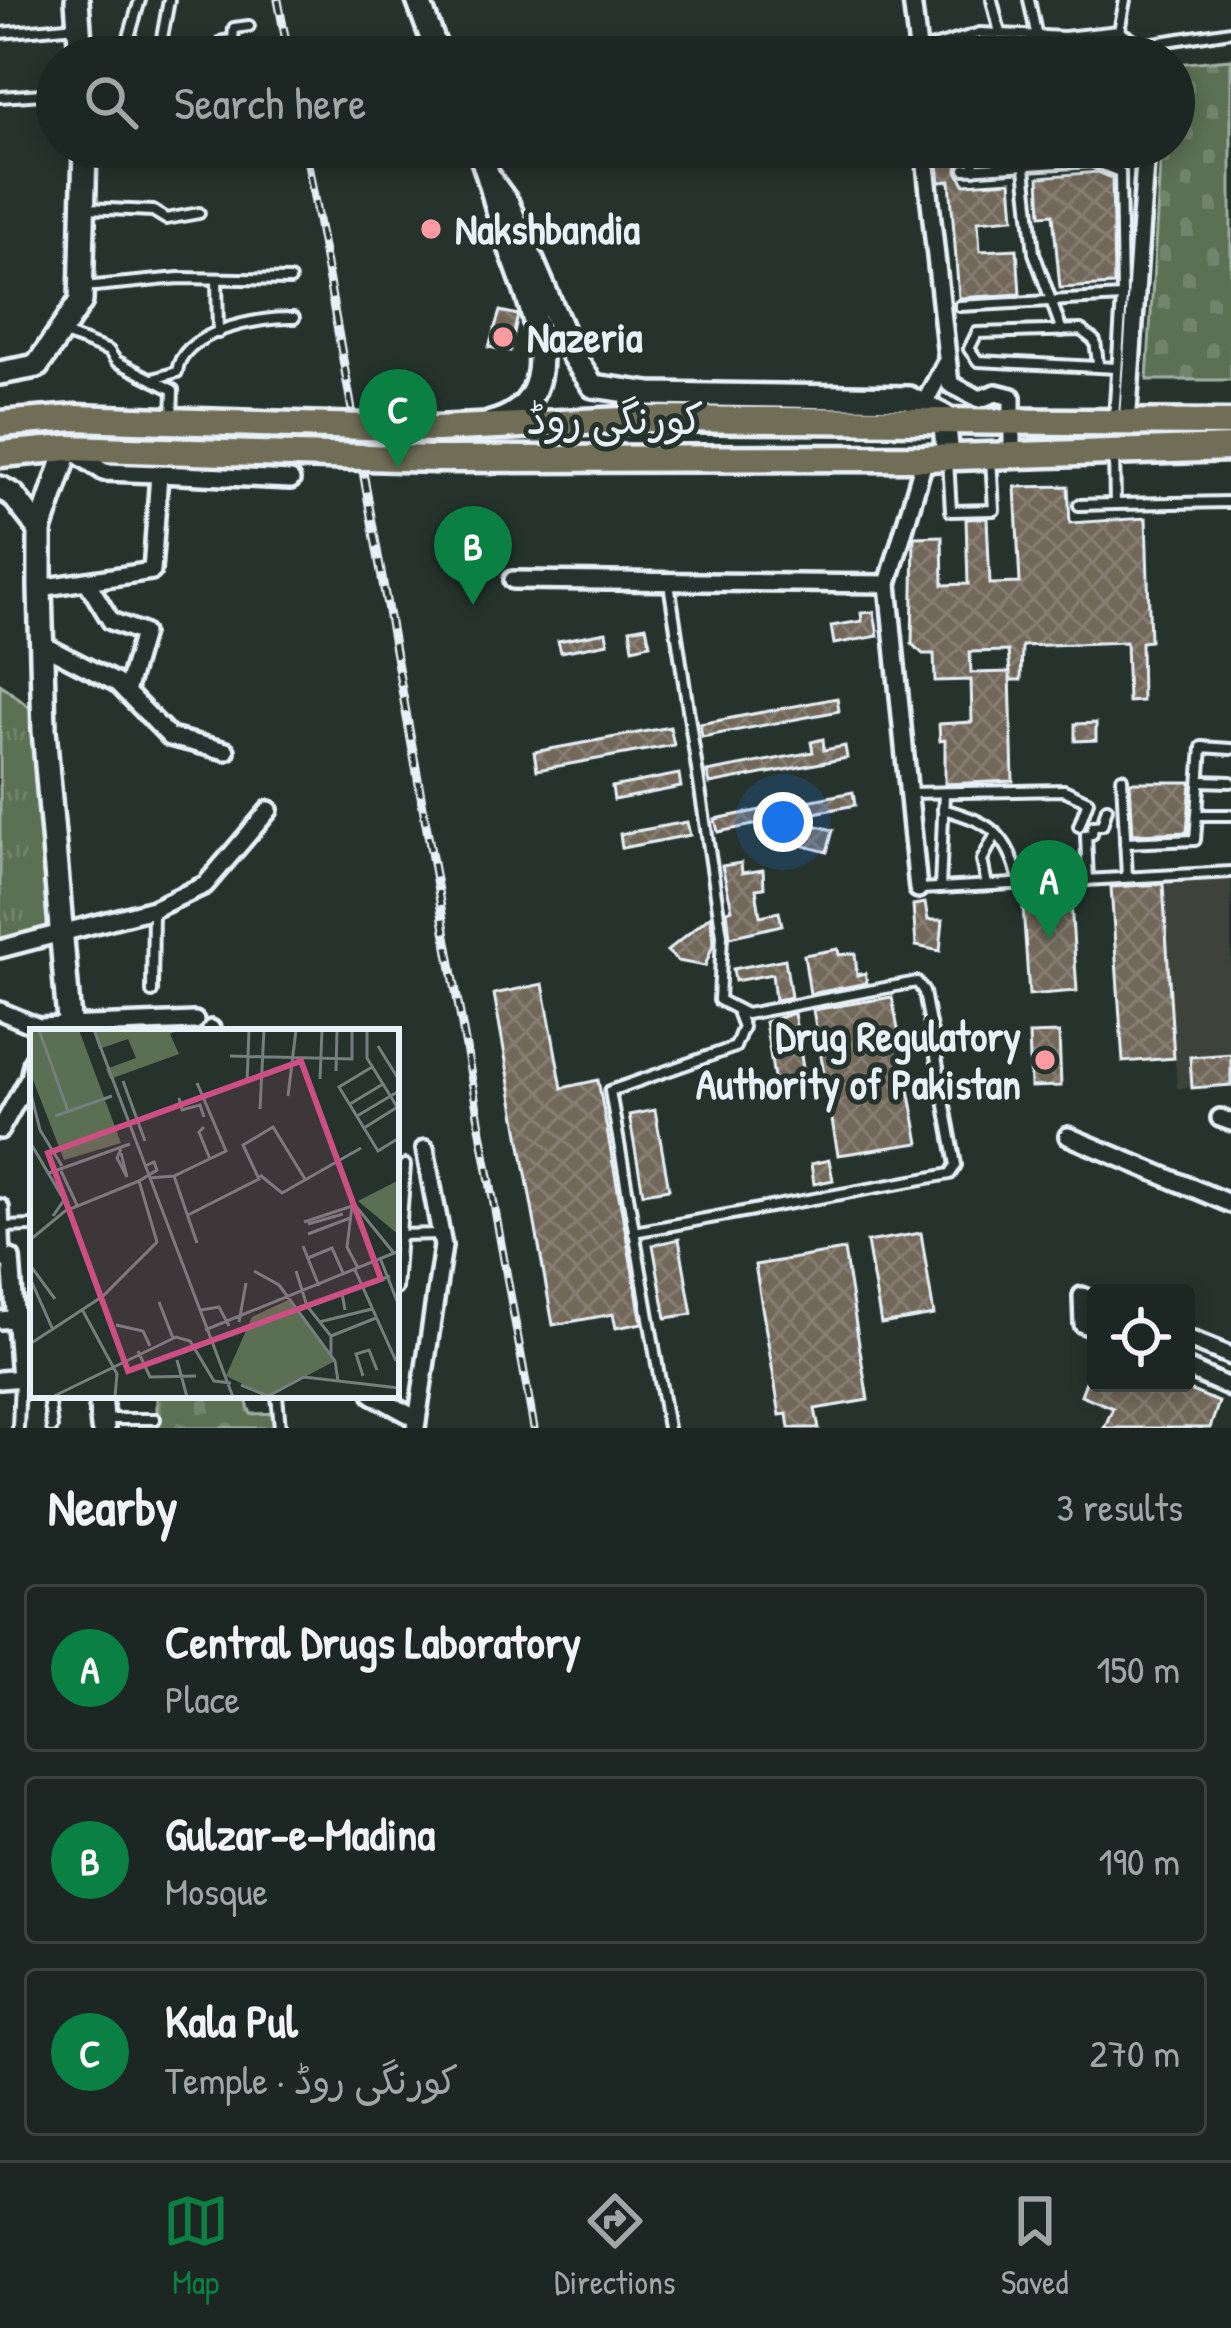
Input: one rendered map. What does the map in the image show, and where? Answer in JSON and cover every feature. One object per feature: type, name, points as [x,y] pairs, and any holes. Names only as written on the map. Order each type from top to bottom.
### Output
[{"type":"main road","name":"کورنگی روڈ","points":[[0,424],[75,418],[436,429],[644,419],[1012,424]]},
{"type":"main road","points":[[1012,424],[1231,423]]},
{"type":"main road","name":"کورنگی روڈ","points":[[0,454],[68,448],[436,458],[936,458],[1231,448]]},
{"type":"street","points":[[77,0],[79,36]]},
{"type":"street","points":[[418,0],[432,36]]},
{"type":"street","points":[[912,0],[916,36]]},
{"type":"street","points":[[0,373],[37,366],[64,333],[81,301],[85,168]]},
{"type":"street","points":[[472,428],[500,421],[524,404],[534,390],[541,352],[486,168]]},
{"type":"street","points":[[926,168],[950,384],[962,395],[1012,397],[1012,424],[1002,456]]},
{"type":"street","points":[[1120,425],[1143,168]]},
{"type":"street","points":[[491,182],[507,203],[582,374],[599,389],[925,402],[946,423],[888,584],[918,889]]},
{"type":"street","points":[[925,402],[945,364]]},
{"type":"street","points":[[70,1028],[40,588],[40,530],[68,448],[104,472],[292,480]]},
{"type":"street","points":[[40,588],[152,572],[159,475]]},
{"type":"street","points":[[0,488],[13,495],[40,530]]},
{"type":"street","points":[[513,580],[888,584]]},
{"type":"street","points":[[89,584],[111,621],[142,632],[126,692]]},
{"type":"street","points":[[41,644],[126,692],[170,737],[226,751]]},
{"type":"street","points":[[0,949],[62,929],[153,909],[206,885],[268,810]]},
{"type":"street","points":[[0,1011],[39,1029],[206,1028]]},
{"type":"street","points":[[0,1130],[30,1074]]},
{"type":"street","points":[[1068,1136],[1231,1204]]},
{"type":"street","points":[[378,1398],[416,1424],[443,1246],[425,1149]]},
{"type":"street","points":[[0,1208],[2,1259],[11,1258],[7,1319],[26,1378],[0,1380]]},
{"type":"street","points":[[1087,1298],[1082,1296],[1083,1324],[1087,1326]]},
{"type":"street","points":[[1195,1342],[1231,1356]]},
{"type":"street","points":[[1195,1372],[1231,1388]]},
{"type":"lane","points":[[129,36],[140,0]]},
{"type":"lane","points":[[162,36],[169,0]]},
{"type":"lane","points":[[992,0],[1000,33]]},
{"type":"lane","points":[[1029,0],[1036,33]]},
{"type":"lane","points":[[1118,31],[1125,0]]},
{"type":"lane","points":[[0,32],[79,26]]},
{"type":"lane","points":[[233,36],[234,28],[249,26]]},
{"type":"lane","points":[[1080,36],[1118,31],[1126,36]]},
{"type":"lane","points":[[1195,38],[1231,32]]},
{"type":"lane","points":[[971,36],[1063,36]]},
{"type":"lane","points":[[0,97],[36,94]]},
{"type":"lane","points":[[1025,168],[1034,253],[1062,331]]},
{"type":"lane","points":[[1110,168],[1120,172],[1120,425]]},
{"type":"lane","points":[[86,208],[153,211],[166,219],[199,213]]},
{"type":"lane","points":[[217,279],[218,333]]},
{"type":"lane","points":[[82,287],[290,280]]},
{"type":"lane","points":[[960,306],[1122,297]]},
{"type":"lane","points":[[153,380],[177,372],[186,348],[218,333],[262,319],[294,318]]},
{"type":"lane","points":[[1098,363],[1091,336],[1062,331],[977,333],[970,355],[978,361],[1098,363],[1117,368]]},
{"type":"lane","points":[[64,333],[109,351],[116,361],[173,390],[172,421]]},
{"type":"lane","points":[[1114,453],[1114,504]]},
{"type":"lane","points":[[936,458],[951,511],[972,511],[994,510],[1002,456]]},
{"type":"lane","points":[[1079,505],[1231,502]]},
{"type":"lane","points":[[668,1428],[610,1091],[735,1047],[742,1028],[738,1013],[718,1000],[722,935],[669,581]]},
{"type":"lane","points":[[1125,843],[1195,840],[1202,747],[1231,749]]},
{"type":"lane","points":[[1122,778],[1126,878]]},
{"type":"lane","points":[[1200,781],[1231,782]]},
{"type":"lane","points":[[909,793],[1064,790],[1088,801],[1079,826]]},
{"type":"lane","points":[[940,888],[944,793]]},
{"type":"lane","points":[[1088,880],[1086,836],[1093,834],[1093,826],[1102,825],[1107,808]]},
{"type":"lane","points":[[943,809],[981,820],[1011,847],[1020,883]]},
{"type":"lane","points":[[1197,815],[1231,815]]},
{"type":"lane","points":[[988,885],[982,860],[996,834]]},
{"type":"lane","points":[[918,889],[1231,872]]},
{"type":"lane","points":[[152,992],[153,909]]},
{"type":"lane","points":[[634,1232],[955,1172],[924,992],[916,982],[738,1013]]},
{"type":"lane","points":[[399,1219],[402,1170]]},
{"type":"lane","points":[[399,1235],[439,1234]]},
{"type":"lane","points":[[21,1428],[26,1378]]},
{"type":"lane","points":[[47,1398],[52,1428]]},
{"type":"lane","points":[[277,1398],[280,1428]]},
{"type":"lane","points":[[102,1424],[154,1419]]},
{"type":"shaded area","points":[[1231,872],[1231,1085],[1177,1088],[1162,875]]},
{"type":"green space","points":[[1231,59],[1231,380],[1147,380],[1160,168],[1195,168],[1195,62]]},
{"type":"green space","points":[[0,684],[43,718],[62,929],[0,949]]},
{"type":"green space","points":[[157,1398],[245,1398],[251,1414],[279,1413],[280,1428],[157,1428]]},
{"type":"building","points":[[938,168],[957,168],[964,184],[1011,181],[1014,218],[978,221],[980,251],[1017,249],[1020,294],[959,298],[950,181],[940,182]]},
{"type":"building","points":[[1098,172],[1112,178],[1114,285],[1060,288],[1053,214],[1041,215],[1039,177]]},
{"type":"building","name":"Nazeria","points":[[500,311],[518,315],[510,351],[489,347]]},
{"type":"building","points":[[1068,486],[1070,523],[1146,518],[1150,641],[1141,642],[1142,701],[1128,702],[1126,642],[1022,646],[1021,680],[1010,680],[1013,781],[945,784],[945,740],[940,741],[939,724],[972,722],[971,680],[935,681],[934,654],[923,654],[912,644],[914,537],[942,536],[943,585],[968,584],[966,519],[987,518],[990,584],[1020,583],[1015,487]],"holes":[[[1008,651],[1010,672],[971,673],[970,652]]]},
{"type":"building","points":[[874,612],[878,636],[834,644],[831,626],[862,621],[861,613]]},
{"type":"building","points":[[646,626],[650,644],[633,648],[630,629]]},
{"type":"building","points":[[606,632],[608,643],[561,652],[558,641]]},
{"type":"building","points":[[837,698],[839,711],[702,737],[700,724]]},
{"type":"building","points":[[1096,723],[1096,740],[1075,741],[1075,724]]},
{"type":"building","points":[[670,727],[674,745],[537,770],[534,752]]},
{"type":"building","points":[[823,739],[824,750],[845,746],[847,758],[710,784],[707,772],[813,752],[811,742]]},
{"type":"building","points":[[679,774],[681,787],[614,800],[612,787]]},
{"type":"building","points":[[1130,782],[1191,782],[1187,832],[1133,834]]},
{"type":"building","points":[[853,792],[855,805],[718,832],[715,819]]},
{"type":"building","points":[[687,822],[690,835],[622,848],[620,834]]},
{"type":"building","points":[[810,824],[833,830],[827,852],[804,846]]},
{"type":"building","points":[[741,863],[742,873],[763,870],[764,888],[756,889],[760,916],[779,912],[782,925],[730,937],[727,911],[732,909],[722,866]]},
{"type":"building","points":[[1163,884],[1174,1058],[1123,1062],[1111,887]]},
{"type":"building","points":[[1070,889],[1077,991],[1029,995],[1022,892]]},
{"type":"building","points":[[925,903],[928,920],[943,920],[940,951],[916,946],[913,905]]},
{"type":"building","points":[[711,915],[713,945],[705,966],[678,961],[667,951]]},
{"type":"building","points":[[838,949],[839,955],[855,953],[857,975],[865,973],[867,983],[810,994],[804,955]]},
{"type":"building","points":[[785,959],[791,997],[775,1000],[772,974],[735,981],[733,969]]},
{"type":"building","points":[[543,984],[562,1088],[598,1080],[642,1323],[616,1328],[613,1314],[553,1325],[494,994]]},
{"type":"building","points":[[892,997],[919,1143],[838,1155],[813,1010]]},
{"type":"building","points":[[794,1013],[806,1086],[776,1090],[765,1022]]},
{"type":"building","name":"Drug Regulatory Authority of Pakistan","points":[[1059,1033],[1061,1086],[1031,1087],[1029,1034]]},
{"type":"building","points":[[1231,1054],[1231,1085],[1192,1088],[1190,1057]]},
{"type":"building","points":[[655,1110],[669,1189],[643,1193],[629,1115]]},
{"type":"building","points":[[829,1160],[833,1180],[814,1184],[811,1164]]},
{"type":"building","points":[[921,1233],[934,1315],[881,1324],[867,1242]]},
{"type":"building","points":[[679,1239],[692,1314],[666,1318],[653,1245]]},
{"type":"building","points":[[844,1250],[868,1400],[815,1409],[819,1428],[789,1428],[787,1414],[780,1415],[755,1265]]},
{"type":"building","points":[[1087,1379],[1087,1392],[1194,1392],[1219,1402],[1210,1428],[1104,1428],[1113,1408],[1081,1395]]},
{"type":"railway","points":[[278,0],[285,36]]},
{"type":"railway","points":[[309,168],[534,1428]]},
{"type":"place","name":"Nakshbandia","points":[[431,229]]},
{"type":"place","name":"Nazeria","points":[[503,337]]},
{"type":"place","name":"Kala Pul","points":[[398,468]]},
{"type":"place","name":"Gulzar-e-Madina","points":[[473,605]]},
{"type":"place","name":"Central Drugs Laboratory","points":[[1049,939]]},
{"type":"place","name":"Drug Regulatory Authority of Pakistan","points":[[1045,1060]]}]
